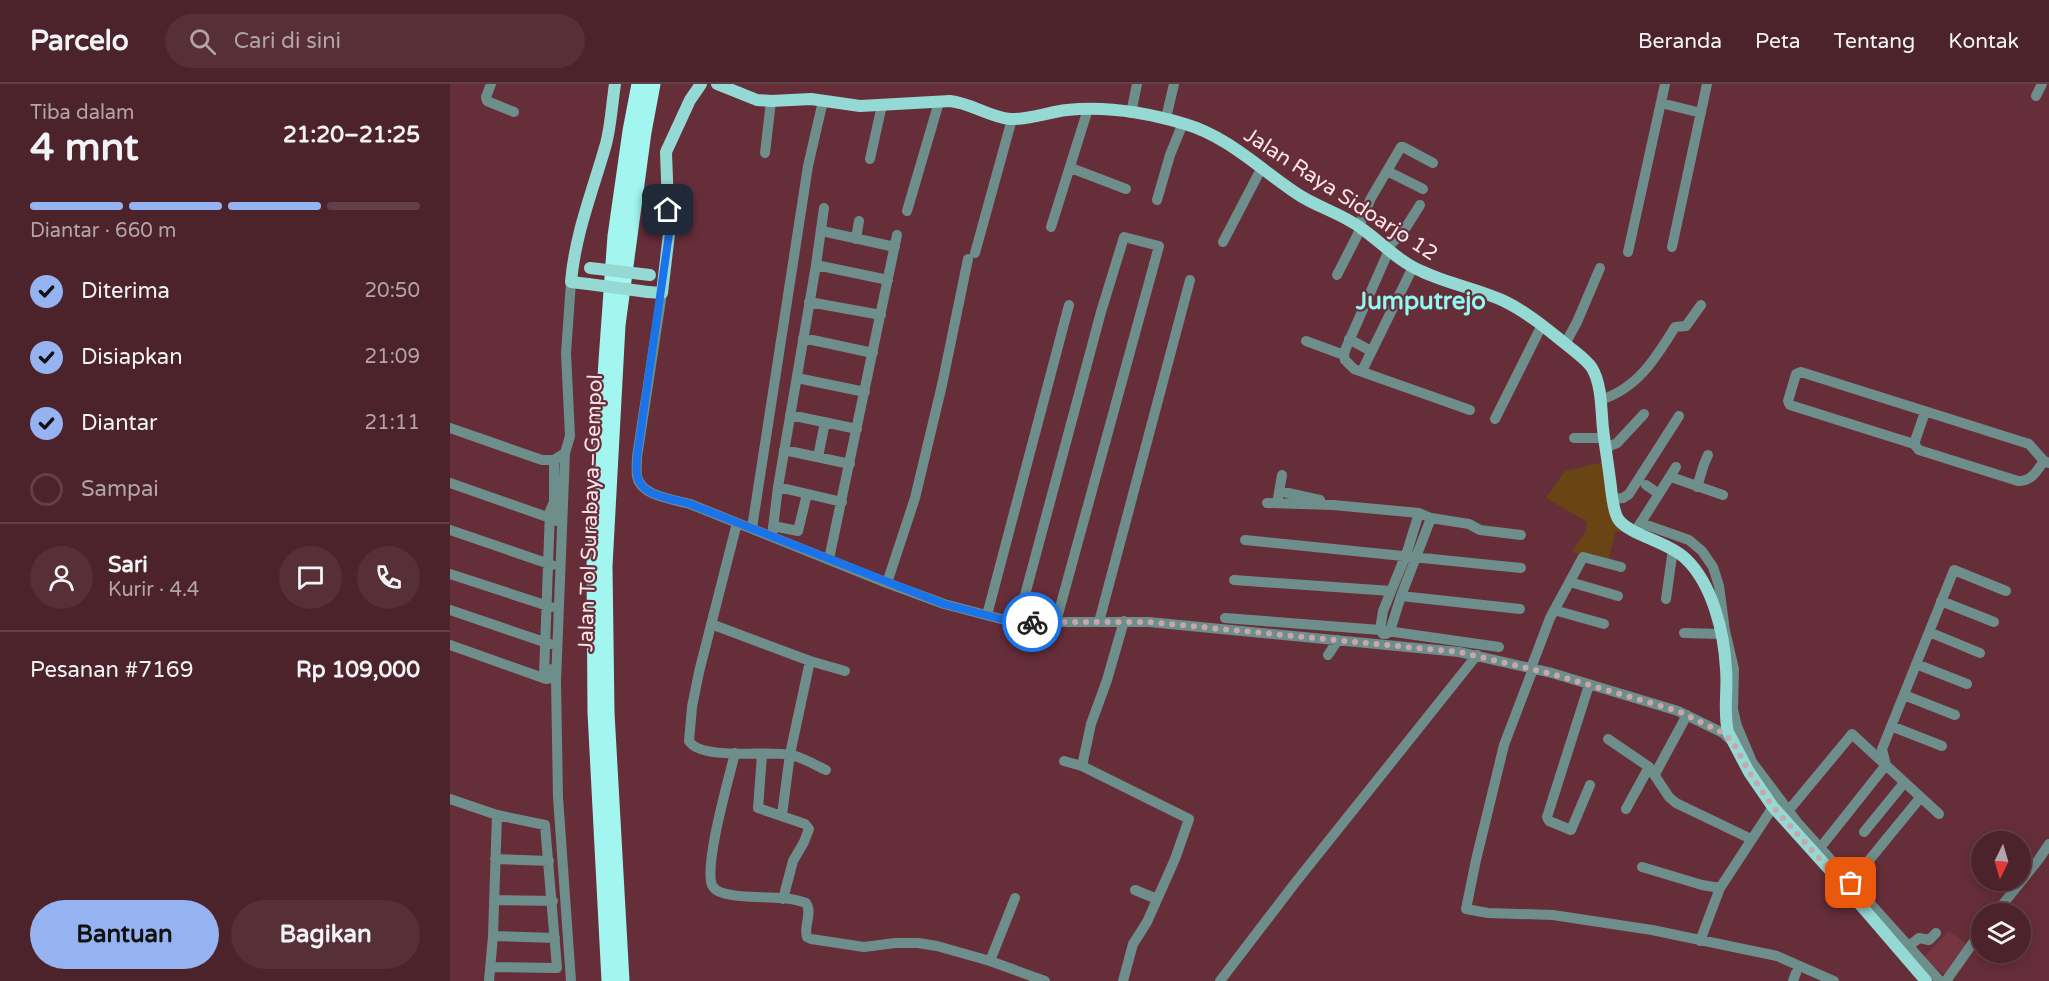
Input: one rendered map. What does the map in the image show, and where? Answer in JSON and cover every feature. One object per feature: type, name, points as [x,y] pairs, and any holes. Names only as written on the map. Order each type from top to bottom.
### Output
[{"type":"highway","name":"Jalan Tol Surabaya–Gempol","points":[[609,981],[596,712],[594,565],[615,236],[639,84]]},
{"type":"highway","name":"Jalan Tol Surabaya–Gempol","points":[[622,981],[607,713],[605,566],[618,325],[644,132],[653,84]]},
{"type":"main road","points":[[615,84],[607,140],[579,232],[571,282],[662,293],[669,234],[666,152],[690,100],[701,84]]},
{"type":"main road","name":"Jalan Raya Sidoarjo 12","points":[[717,84],[757,100],[804,99],[849,106],[956,102],[998,117],[1011,119],[1064,111],[1132,108],[1183,123],[1214,136],[1297,194],[1361,223],[1413,267],[1509,303],[1567,340],[1591,366],[1604,399],[1616,513],[1620,522],[1639,526],[1674,549],[1685,558],[1706,584],[1720,634],[1730,689],[1725,714],[1728,732],[1749,772],[1773,807],[1785,814],[1905,949],[1926,981]]},
{"type":"main road","points":[[573,265],[663,275]]},
{"type":"street","points":[[491,84],[486,97],[487,101],[514,112]]},
{"type":"street","points":[[1132,108],[1137,84]]},
{"type":"street","points":[[1166,118],[1174,84]]},
{"type":"street","points":[[1628,252],[1665,84]]},
{"type":"street","points":[[1672,247],[1707,84]]},
{"type":"street","points":[[2036,96],[2042,84]]},
{"type":"street","points":[[765,153],[771,101]]},
{"type":"street","points":[[752,528],[808,166],[823,101]]},
{"type":"street","points":[[907,211],[939,102]]},
{"type":"street","points":[[1661,103],[1701,113]]},
{"type":"street","points":[[870,159],[882,105]]},
{"type":"street","points":[[1051,227],[1088,109]]},
{"type":"street","points":[[888,583],[915,498],[971,256],[1011,119]]},
{"type":"street","points":[[1157,200],[1170,155],[1183,123]]},
{"type":"street","points":[[1337,275],[1387,171],[1402,146],[1433,163]]},
{"type":"street","points":[[1071,168],[1126,189]]},
{"type":"street","points":[[1222,242],[1261,169]]},
{"type":"street","points":[[1387,171],[1423,189]]},
{"type":"street","points":[[1420,205],[1403,232],[1389,246],[1348,339],[1344,355],[1348,364],[1362,371],[1470,410]]},
{"type":"street","points":[[773,531],[778,487],[824,208]]},
{"type":"street","points":[[856,239],[859,222]]},
{"type":"street","points":[[822,231],[895,247]]},
{"type":"street","points":[[829,559],[897,236]]},
{"type":"street","points":[[1018,621],[1101,312],[1124,237],[1159,246],[1056,622]]},
{"type":"street","points":[[816,265],[888,280]]},
{"type":"street","points":[[1362,371],[1413,267]]},
{"type":"street","points":[[1567,340],[1600,268]]},
{"type":"street","points":[[1099,622],[1190,280]]},
{"type":"street","points":[[571,282],[566,353],[570,436],[565,453],[556,681],[558,797],[571,981]]},
{"type":"street","points":[[662,293],[640,429],[637,457],[639,483],[650,492],[690,504],[752,528],[773,531],[798,531],[807,494]]},
{"type":"street","points":[[809,302],[881,315]]},
{"type":"street","points":[[987,615],[1069,304]]},
{"type":"street","points":[[1604,399],[1632,384],[1653,363],[1675,327],[1686,326],[1701,305]]},
{"type":"street","points":[[1495,419],[1542,326]]},
{"type":"street","points":[[803,338],[873,353]]},
{"type":"street","points":[[1348,339],[1371,351]]},
{"type":"street","points":[[1306,342],[1344,355]]},
{"type":"street","points":[[1801,372],[2029,444],[2046,462],[2032,478],[2018,481],[1918,450],[1914,444],[1790,405],[1788,401],[1796,374],[1801,372]]},
{"type":"street","points":[[796,378],[865,392]]},
{"type":"street","points":[[1914,444],[1925,412]]},
{"type":"street","points":[[1574,438],[1609,445],[1644,414]]},
{"type":"street","points":[[790,415],[857,429]]},
{"type":"street","points":[[1616,498],[1629,494],[1679,416]]},
{"type":"street","points":[[818,457],[825,422]]},
{"type":"street","points":[[450,428],[547,461],[554,460],[565,453]]},
{"type":"street","points":[[784,450],[850,464]]},
{"type":"street","points":[[1698,487],[1708,454]]},
{"type":"street","points":[[450,645],[546,680],[552,676],[549,644],[553,519],[550,511],[554,502],[554,460]]},
{"type":"street","points":[[1723,495],[1698,487],[1673,472],[1639,526],[1689,540],[1702,551],[1713,567],[1719,586],[1725,630],[1734,669],[1730,689],[1733,714],[1752,762],[1785,814],[1821,848],[1849,885],[1920,798]]},
{"type":"street","points":[[1282,475],[1279,491],[1272,504],[1333,505],[1419,513],[1431,518],[1472,524],[1484,531],[1521,535]]},
{"type":"street","points":[[450,483],[553,519]]},
{"type":"street","points":[[1646,485],[1659,494]]},
{"type":"street","points":[[778,487],[842,502]]},
{"type":"street","points":[[1279,491],[1322,500],[1333,505]]},
{"type":"street","points":[[1411,556],[1419,513]]},
{"type":"street","points":[[1385,635],[1396,593],[1411,556],[1431,518]]},
{"type":"street","points":[[737,523],[692,707],[689,741],[694,747],[702,750],[762,755],[790,754],[826,770]]},
{"type":"street","points":[[450,530],[552,565]]},
{"type":"street","points":[[773,531],[829,559],[888,583],[944,604],[987,615],[1018,621],[1124,621],[1186,625],[1338,640],[1385,635],[1532,669],[1687,714],[1723,733],[1733,742]]},
{"type":"street","points":[[1245,540],[1521,568]]},
{"type":"street","points":[[1666,599],[1674,549]]},
{"type":"street","points":[[1621,567],[1583,557],[1554,610],[1504,745],[1466,909],[1488,913],[1564,916],[1652,930],[1777,956],[1834,981]]},
{"type":"street","points":[[1886,765],[1882,749],[1954,570],[2006,591]]},
{"type":"street","points":[[450,574],[550,607]]},
{"type":"street","points":[[1234,580],[1396,593],[1520,609]]},
{"type":"street","points":[[1570,582],[1618,596]]},
{"type":"street","points":[[1941,602],[1994,622]]},
{"type":"street","points":[[450,610],[549,644]]},
{"type":"street","points":[[1554,610],[1604,624]]},
{"type":"street","points":[[1225,618],[1499,647]]},
{"type":"street","points":[[1082,766],[1091,724],[1107,680],[1124,621]]},
{"type":"street","points":[[711,624],[810,661],[845,671]]},
{"type":"street","points":[[1929,632],[1980,653]]},
{"type":"street","points":[[1684,633],[1720,634]]},
{"type":"street","points":[[1328,655],[1338,640]]},
{"type":"street","points":[[1220,981],[1319,852],[1477,655]]},
{"type":"street","points":[[782,815],[790,754],[810,661]]},
{"type":"street","points":[[1916,664],[1967,684]]},
{"type":"street","points":[[1589,685],[1547,818],[1549,822],[1569,830],[1572,829],[1590,785]]},
{"type":"street","points":[[1904,695],[1955,716]]},
{"type":"street","points":[[1626,809],[1687,714]]},
{"type":"street","points":[[1891,726],[1942,746]]},
{"type":"street","points":[[1785,814],[1851,734],[1854,734],[1920,798],[1940,814]]},
{"type":"street","points":[[1608,740],[1652,771],[1669,797],[1676,803],[1751,839]]},
{"type":"street","points":[[735,753],[714,843],[711,862],[712,886],[725,894],[802,901],[808,905],[805,931],[807,937],[811,939],[864,947],[895,943],[938,946],[990,961],[1045,981]]},
{"type":"street","points":[[762,755],[757,806],[759,809],[805,824],[809,829],[793,861],[783,899]]},
{"type":"street","points":[[1064,761],[1082,766],[1189,819],[1175,859],[1144,928],[1133,944],[1123,981]]},
{"type":"street","points":[[1821,848],[1886,765]]},
{"type":"street","points":[[1864,832],[1904,783]]},
{"type":"street","points":[[450,800],[497,815],[545,825],[557,968],[490,967]]},
{"type":"street","points":[[1700,940],[1720,888],[1773,807]]},
{"type":"street","points":[[489,981],[493,936],[497,815]]},
{"type":"street","points":[[2004,903],[2049,844]]},
{"type":"street","points":[[495,859],[549,861]]},
{"type":"street","points":[[1642,867],[1720,888]]},
{"type":"street","points":[[1135,890],[1157,899]]},
{"type":"street","points":[[990,961],[1015,898]]},
{"type":"street","points":[[494,900],[553,901]]},
{"type":"street","points":[[1936,933],[1929,940],[1919,938],[1905,949],[1940,981]]},
{"type":"street","points":[[493,936],[555,938]]},
{"type":"street","points":[[1946,981],[1971,946]]},
{"type":"shaded area","points":[[1608,461],[1624,532],[1615,532],[1608,563],[1572,552],[1586,531],[1587,522],[1546,498],[1565,471]]},
{"type":"shaded area","points":[[1949,931],[1968,945],[1946,977],[1924,957]]},
{"type":"way so far","points":[[1032,622],[1149,622],[1459,652],[1552,674],[1678,711],[1723,733],[1733,742],[1758,786],[1779,815],[1846,888],[1851,883]]},
{"type":"district","name":"Jumputrejo","points":[[1421,301]]},
{"type":"route","points":[[668,210],[669,234],[662,293],[637,457],[639,483],[650,492],[690,504],[944,604],[1001,619],[1032,622]]}]
